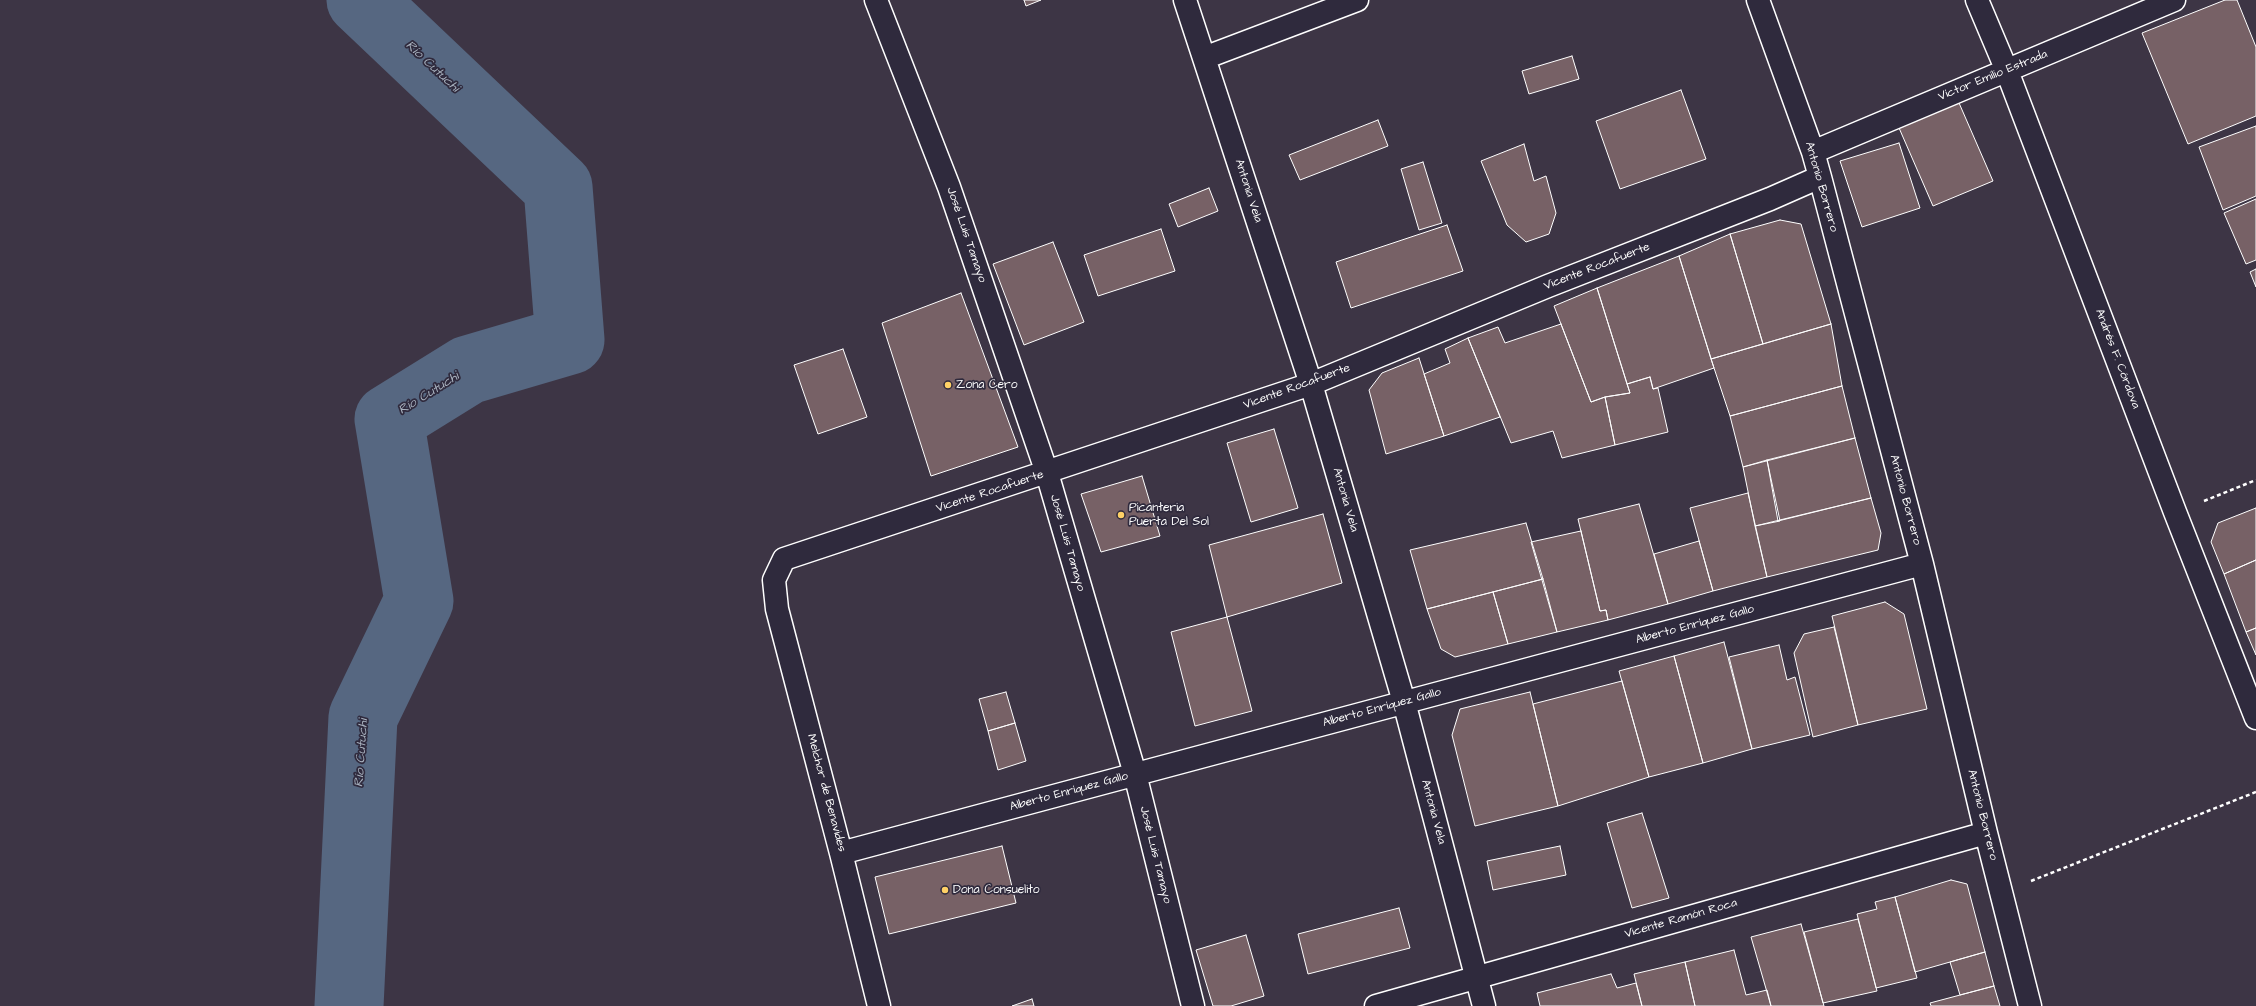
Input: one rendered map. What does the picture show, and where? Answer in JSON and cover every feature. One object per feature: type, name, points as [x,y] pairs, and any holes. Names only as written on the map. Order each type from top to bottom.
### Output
[{"type":"street","name":"José Luis Tamayo","points":[[876,0],[949,187],[1047,473],[1135,774],[1193,1006]]},
{"type":"street","name":"Antonia Vela","points":[[1185,0],[1311,384],[1404,702],[1484,1006]]},
{"type":"street","points":[[1204,58],[1357,0]]},
{"type":"street","name":"Antonio Borrero","points":[[1758,0],[1813,152],[1820,177],[1922,564],[1986,833],[2030,1006]]},
{"type":"street","name":"Andrés F. Córdova","points":[[1977,0],[2007,71],[2175,512],[2256,718]]},
{"type":"street","name":"Víctor Emilio Estrada","points":[[1813,152],[2174,0]]},
{"type":"street","name":"Vicente Rocafuerte","points":[[774,580],[784,559],[1047,473],[1311,384],[1548,286],[1770,199],[1820,177]]},
{"type":"street","name":"Alberto Enríquez Gallo","points":[[841,853],[1922,564]]},
{"type":"street","name":"Melchor de Benavides","points":[[774,580],[777,609],[841,853],[878,1006]]},
{"type":"street","name":"Vicente Ramón Roca","points":[[1376,1006],[1986,833]]},
{"type":"path","points":[[2175,512],[2256,480]]},
{"type":"path","points":[[2001,892],[2256,792]]},
{"type":"building","points":[[1024,0],[1041,0],[1026,6]]},
{"type":"building","points":[[2225,0],[2237,0],[2256,47],[2256,116],[2188,144],[2142,33]]},
{"type":"building","points":[[1572,56],[1579,79],[1529,94],[1522,71]]},
{"type":"building","points":[[1681,90],[1706,159],[1620,189],[1596,121]]},
{"type":"building","points":[[1956,96],[1993,181],[1933,206],[1896,121]]},
{"type":"building","points":[[1378,120],[1388,146],[1300,180],[1289,155]]},
{"type":"building","points":[[2256,126],[2256,196],[2223,210],[2199,147]]},
{"type":"building","points":[[1899,143],[1920,208],[1862,227],[1840,161]]},
{"type":"building","points":[[1524,144],[1534,181],[1546,176],[1556,213],[1549,234],[1526,242],[1507,225],[1481,161]]},
{"type":"building","points":[[1423,162],[1442,223],[1419,230],[1401,169]]},
{"type":"building","points":[[1209,188],[1218,211],[1178,227],[1169,204]]},
{"type":"building","points":[[2256,199],[2256,260],[2246,264],[2224,213]]},
{"type":"building","points":[[1780,220],[1801,224],[1831,324],[1763,344],[1730,234]]},
{"type":"building","points":[[1447,225],[1463,271],[1351,308],[1336,262]]},
{"type":"building","points":[[1161,229],[1175,271],[1098,296],[1084,255]]},
{"type":"building","points":[[1730,234],[1763,344],[1711,359],[1679,256]]},
{"type":"building","points":[[1053,242],[1084,322],[1024,345],[993,264]]},
{"type":"building","points":[[1679,256],[1714,368],[1653,389],[1650,377],[1627,384],[1597,288]]},
{"type":"building","points":[[2256,269],[2256,287],[2250,272]]},
{"type":"building","points":[[1597,288],[1630,393],[1605,397],[1591,402],[1554,306]]},
{"type":"building","name":"Zona Cero","points":[[961,293],[1018,447],[931,476],[882,323]]},
{"type":"building","points":[[1561,324],[1591,402],[1605,397],[1615,445],[1562,458],[1553,431],[1511,443],[1468,338],[1498,327],[1505,343]]},
{"type":"building","points":[[1831,324],[1842,386],[1730,416],[1711,359]]},
{"type":"building","points":[[1468,338],[1500,417],[1444,436],[1424,374],[1450,363],[1445,349]]},
{"type":"building","points":[[843,349],[867,417],[818,434],[794,365]]},
{"type":"building","points":[[1419,358],[1444,436],[1386,454],[1369,390],[1382,373]]},
{"type":"building","points":[[1650,377],[1653,389],[1658,388],[1668,432],[1615,445],[1605,397],[1630,393],[1627,384]]},
{"type":"building","points":[[1842,386],[1855,438],[1743,467],[1730,416]]},
{"type":"building","points":[[1274,429],[1298,508],[1251,522],[1227,443]]},
{"type":"building","points":[[1855,438],[1871,498],[1778,521],[1767,460]]},
{"type":"building","points":[[1767,460],[1780,521],[1755,526],[1743,467]]},
{"type":"building","name":"Picanteria Puerta Del Sol","points":[[1142,476],[1160,536],[1101,552],[1081,494]]},
{"type":"building","points":[[1748,493],[1767,577],[1713,591],[1690,508]]},
{"type":"building","points":[[1871,498],[1881,533],[1878,550],[1767,577],[1755,526]]},
{"type":"building","points":[[1639,504],[1668,604],[1608,620],[1606,610],[1600,611],[1578,519]]},
{"type":"building","points":[[2256,508],[2256,560],[2224,574],[2211,542],[2218,523]]},
{"type":"building","points":[[1323,514],[1342,583],[1227,617],[1209,545]]},
{"type":"building","points":[[1526,523],[1543,579],[1427,609],[1410,550]]},
{"type":"building","points":[[1581,531],[1600,611],[1606,610],[1608,620],[1557,632],[1531,542]]},
{"type":"building","points":[[1699,541],[1713,591],[1668,604],[1654,554]]},
{"type":"building","points":[[2256,560],[2256,628],[2246,632],[2224,574]]},
{"type":"building","points":[[1543,579],[1557,632],[1508,644],[1493,592]]},
{"type":"building","points":[[1493,592],[1508,644],[1455,657],[1441,649],[1427,609]]},
{"type":"building","points":[[1885,602],[1904,614],[1927,709],[1858,725],[1832,616]]},
{"type":"building","points":[[1227,617],[1252,711],[1195,726],[1171,632]]},
{"type":"building","points":[[1834,627],[1858,725],[1813,737],[1794,653],[1804,634]]},
{"type":"building","points":[[2256,628],[2256,655],[2246,632]]},
{"type":"building","points":[[1724,642],[1752,749],[1703,763],[1674,656]]},
{"type":"building","points":[[1779,645],[1787,680],[1795,677],[1810,735],[1752,749],[1729,657]]},
{"type":"building","points":[[1674,656],[1703,763],[1649,777],[1619,671]]},
{"type":"building","points":[[1622,681],[1649,777],[1558,806],[1533,704]]},
{"type":"building","points":[[1006,692],[1015,723],[988,731],[979,699]]},
{"type":"building","points":[[1530,692],[1558,806],[1475,826],[1452,735],[1460,709]]},
{"type":"building","points":[[1015,723],[1026,761],[998,770],[988,731]]},
{"type":"building","points":[[1642,813],[1669,898],[1632,908],[1607,823]]},
{"type":"building","name":"Dona Consuelito","points":[[1002,846],[1016,903],[889,934],[875,877]]},
{"type":"building","points":[[1560,846],[1566,875],[1493,890],[1487,861]]},
{"type":"building","points":[[1951,880],[1967,884],[1985,952],[1915,972],[1895,897]]},
{"type":"building","points":[[1895,897],[1917,978],[1876,988],[1857,914],[1877,909],[1875,902]]},
{"type":"building","points":[[1399,908],[1410,948],[1308,974],[1298,934]]},
{"type":"building","points":[[1858,919],[1877,991],[1823,1003],[1804,932]]},
{"type":"building","points":[[1801,924],[1824,1006],[1771,1006],[1751,937]]},
{"type":"building","points":[[1246,935],[1264,996],[1231,1006],[1213,1006],[1196,950]]},
{"type":"building","points":[[1734,950],[1746,995],[1767,990],[1771,1006],[1695,1006],[1685,962]]},
{"type":"building","points":[[1985,952],[1994,986],[1960,995],[1950,962]]},
{"type":"building","points":[[1685,962],[1695,1006],[1642,1006],[1634,974]]},
{"type":"building","points":[[1611,974],[1617,988],[1636,983],[1642,1006],[1540,1006],[1537,993]]},
{"type":"building","points":[[1994,986],[2000,1006],[1931,1006],[1930,1003]]},
{"type":"building","points":[[1032,999],[1034,1006],[1012,1006]]},
{"type":"waterway","name":"Río Cutuchi","points":[[349,1006],[363,717],[419,601],[389,419],[468,370],[570,340],[558,187],[361,0]]},
{"type":"place","name":"Zona Cero","points":[[948,385]]},
{"type":"place","name":"Picanteria Puerta Del Sol","points":[[1121,515]]},
{"type":"place","name":"Dona Consuelito","points":[[945,890]]}]
